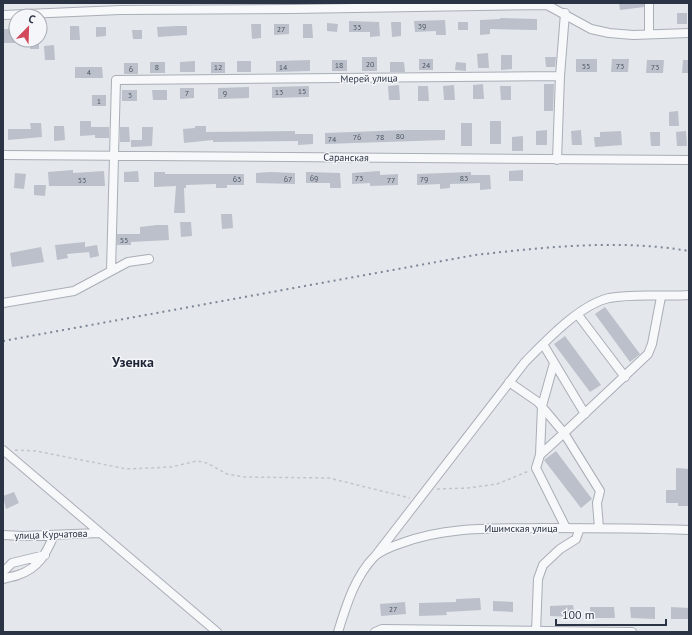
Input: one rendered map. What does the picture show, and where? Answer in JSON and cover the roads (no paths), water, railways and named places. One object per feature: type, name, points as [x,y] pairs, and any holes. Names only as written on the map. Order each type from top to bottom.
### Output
[{"type":"street","points":[[84,12],[86,3]]},
{"type":"street","points":[[649,3],[649,34]]},
{"type":"street","points":[[3,15],[120,10],[292,9],[547,4],[591,29],[609,33],[689,33]]},
{"type":"street","points":[[557,160],[564,14]]},
{"type":"street","name":"Мерей улица","points":[[114,155],[116,80],[560,76]]},
{"type":"street","name":"Саранская","points":[[3,155],[689,160]]},
{"type":"street","points":[[112,271],[114,155]]},
{"type":"street","points":[[3,303],[74,291],[128,262],[149,259]]},
{"type":"street","points":[[376,555],[525,362],[543,344],[586,308],[608,298],[623,296],[661,297],[689,295]]},
{"type":"street","points":[[540,456],[639,364],[650,350],[661,297]]},
{"type":"street","points":[[578,315],[625,377]]},
{"type":"street","points":[[543,344],[586,414]]},
{"type":"street","points":[[554,363],[542,406],[540,456],[536,468],[566,528]]},
{"type":"street","points":[[509,382],[542,406],[564,433],[600,491],[596,503],[599,528]]},
{"type":"street","points":[[6,450],[99,533],[217,632]]},
{"type":"street","name":"Ишимская улица","points":[[338,632],[347,603],[364,568],[376,555],[420,536],[456,529],[497,527],[689,530]]},
{"type":"street","points":[[536,631],[538,579],[543,565],[560,549],[576,539],[580,528]]},
{"type":"street","name":"улица Курчатова","points":[[3,535],[99,533]]},
{"type":"street","points":[[3,579],[30,570],[45,555],[54,535]]},
{"type":"street","points":[[3,572],[12,563],[45,555]]},
{"type":"street","points":[[375,632],[382,629],[632,632]]},
{"type":"railway","points":[[3,341],[475,255],[528,249],[609,245],[636,245],[689,251]]},
{"type":"district","name":"Узенка","points":[[133,362]]}]
